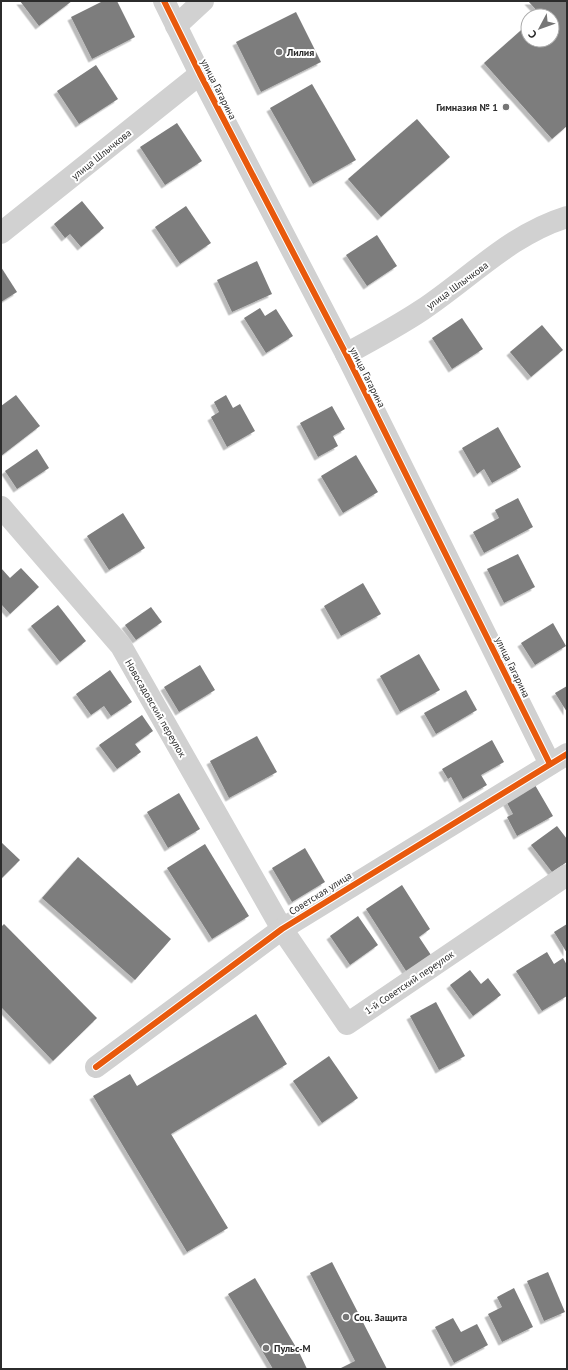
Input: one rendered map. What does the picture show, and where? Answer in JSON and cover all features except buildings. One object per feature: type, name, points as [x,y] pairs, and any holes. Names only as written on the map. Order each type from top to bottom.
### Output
[{"type":"street","name":"улица Гагарина","points":[[164,1],[200,74],[558,759]]},
{"type":"street","points":[[176,26],[203,1]]},
{"type":"street","name":"улица Шлычкова","points":[[1,232],[200,74]]},
{"type":"street","name":"улица Шлычкова","points":[[346,354],[422,310],[520,238],[546,223],[567,217]]},
{"type":"street","name":"Новосадовский переулок","points":[[1,507],[121,646],[282,929]]},
{"type":"street","name":"Советская улица","points":[[96,1067],[282,929],[558,759]]},
{"type":"street","name":"1-й Советский переулок","points":[[282,929],[347,1024],[567,875]]},
{"type":"cycle path","points":[[164,1],[200,74],[346,354],[550,764]]},
{"type":"cycle path","points":[[96,1067],[282,929],[567,754]]},
{"type":"place","name":"Лилия","points":[[279,52]]},
{"type":"place","name":"Гимназия № 1","points":[[506,107]]},
{"type":"place","name":"Соц. Защита","points":[[346,1317]]},
{"type":"place","name":"Пульс-М","points":[[266,1348]]}]
